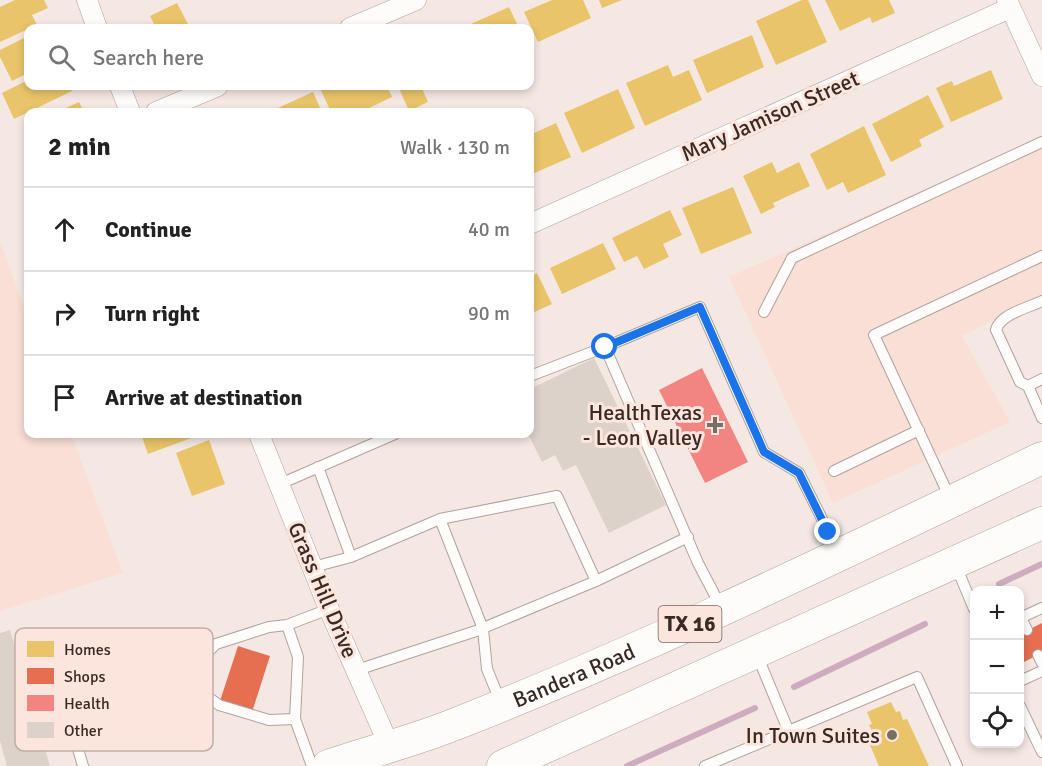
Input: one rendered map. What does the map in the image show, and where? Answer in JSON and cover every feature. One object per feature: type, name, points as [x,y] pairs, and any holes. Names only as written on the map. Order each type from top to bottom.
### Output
[{"type":"main road","name":"Bandera Road","points":[[328,766],[451,726],[605,663],[840,555],[1042,458]]},
{"type":"main road","name":"TX 16","points":[[508,765],[1042,523]]},
{"type":"street","points":[[87,0],[96,24]]},
{"type":"street","points":[[359,24],[416,0]]},
{"type":"street","points":[[1008,4],[1042,76]]},
{"type":"street","name":"Mary Jamison Street","points":[[534,222],[1008,4]]},
{"type":"street","points":[[122,90],[128,108]]},
{"type":"street","points":[[166,108],[208,90]]},
{"type":"street","name":"Grass Hill Drive","points":[[262,438],[329,609],[389,746]]},
{"type":"lane","points":[[764,312],[792,258],[1042,142]]},
{"type":"lane","points":[[952,501],[874,335],[1042,256]]},
{"type":"lane","points":[[1042,301],[1003,318],[996,330],[1020,382],[1028,386],[1042,418]]},
{"type":"lane","points":[[534,374],[700,307],[764,452],[799,473],[840,555]]},
{"type":"lane","points":[[605,347],[722,610]]},
{"type":"lane","points":[[1028,386],[1042,379]]},
{"type":"lane","points":[[834,471],[919,430]]},
{"type":"lane","points":[[280,484],[386,438]]},
{"type":"lane","points":[[318,467],[351,557]]},
{"type":"lane","points":[[313,567],[351,557],[440,519],[558,496],[596,581]]},
{"type":"lane","points":[[440,519],[483,629],[487,669],[502,705]]},
{"type":"lane","points":[[357,670],[483,629],[596,581],[688,537]]},
{"type":"lane","points":[[955,562],[970,597]]},
{"type":"lane","points":[[213,647],[216,644],[269,627],[288,625],[329,609]]},
{"type":"lane","points":[[1024,617],[1042,610]]},
{"type":"lane","points":[[288,625],[298,657],[295,719],[312,766]]},
{"type":"lane","points":[[1024,625],[1027,630]]},
{"type":"lane","points":[[756,652],[789,732]]},
{"type":"lane","points":[[1024,679],[1042,671]]},
{"type":"lane","points":[[705,766],[917,677],[957,766]]},
{"type":"lane","points":[[213,701],[219,705],[268,720],[295,719]]},
{"type":"lane","points":[[1024,714],[1042,752]]},
{"type":"lane","points":[[79,751],[83,766]]},
{"type":"shaded area","points":[[1039,138],[1042,145],[1042,296],[962,336],[1010,422],[833,503],[729,277]]},
{"type":"shaded area","points":[[0,241],[24,307],[24,438],[72,438],[123,573],[0,611]]},
{"type":"building: Homes","points":[[15,0],[44,0],[48,8],[32,15],[36,24],[24,24],[24,31],[0,42],[0,7]]},
{"type":"building: Homes","points":[[552,0],[583,0],[591,18],[538,42],[534,33],[534,24],[530,24],[524,12]]},
{"type":"building: Homes","points":[[599,0],[622,0],[602,8]]},
{"type":"building: Homes","points":[[802,0],[808,0],[827,42],[776,65],[756,21]]},
{"type":"building: Homes","points":[[825,0],[889,0],[895,13],[872,23],[870,17],[840,31]]},
{"type":"building: Homes","points":[[177,3],[188,24],[154,24],[150,16]]},
{"type":"building: Homes","points":[[509,7],[517,24],[471,24]]},
{"type":"building: Homes","points":[[752,35],[764,67],[707,93],[693,60]]},
{"type":"building: Homes","points":[[24,38],[24,75],[12,81],[0,57],[0,50]]},
{"type":"building: Homes","points":[[668,65],[673,77],[689,70],[702,100],[645,126],[626,83]]},
{"type":"building: Homes","points":[[991,70],[1003,99],[951,122],[936,88],[952,81],[954,86]]},
{"type":"building: Homes","points":[[24,82],[24,90],[72,91],[37,108],[24,108],[24,114],[14,119],[2,93]]},
{"type":"building: Homes","points":[[618,89],[635,128],[582,153],[564,113]]},
{"type":"building: Homes","points":[[321,90],[389,90],[392,97],[369,108],[329,108]]},
{"type":"building: Homes","points":[[400,90],[423,90],[428,102],[415,108],[408,108]]},
{"type":"building: Homes","points":[[313,92],[320,108],[278,108]]},
{"type":"building: Homes","points":[[928,95],[944,127],[919,140],[922,146],[891,162],[872,124]]},
{"type":"building: Homes","points":[[79,102],[82,108],[66,108]]},
{"type":"building: Homes","points":[[556,123],[571,157],[534,173],[534,133]]},
{"type":"building: Homes","points":[[864,126],[886,175],[848,193],[843,182],[827,190],[810,154]]},
{"type":"building: Homes","points":[[772,162],[777,173],[799,162],[810,186],[773,203],[775,207],[761,214],[743,176]]},
{"type":"building: Homes","points":[[733,187],[752,233],[701,254],[682,208]]},
{"type":"building: Homes","points":[[670,210],[682,235],[663,244],[669,257],[644,269],[637,256],[624,262],[612,238]]},
{"type":"building: Homes","points":[[603,243],[616,269],[562,294],[550,268]]},
{"type":"building: Homes","points":[[537,273],[552,304],[534,312],[534,275]]},
{"type":"building: Homes","points":[[142,438],[191,438],[148,454]]},
{"type":"building: Homes","points":[[209,440],[225,484],[192,496],[176,453]]},
{"type":"building: Homes","name":"In Town Suites","points":[[891,702],[896,712],[900,711],[903,720],[907,719],[929,766],[879,766],[866,736],[873,733],[867,712]]},
{"type":"building: Shops","points":[[1042,623],[1042,653],[1024,662],[1024,640],[1024,632]]},
{"type":"building: Shops","points":[[238,646],[270,656],[252,712],[220,701]]},
{"type":"building: Health","points":[[702,368],[748,462],[705,483],[659,390]]},
{"type":"building: Other","points":[[594,358],[666,505],[609,533],[576,465],[563,471],[555,455],[542,462],[530,438],[534,438],[534,387]]},
{"type":"building: Other","points":[[10,630],[15,647],[15,751],[46,751],[50,766],[7,766],[0,741],[0,633]]},
{"type":"waterway","points":[[999,584],[1042,564]]},
{"type":"waterway","points":[[794,687],[925,624]]},
{"type":"waterway","points":[[627,766],[755,708]]},
{"type":"place","name":"HealthTexas - Leon Valley","points":[[715,425]]},
{"type":"place","name":"In Town Suites","points":[[892,735]]},
{"type":"route","points":[[605,347],[700,307],[764,452],[799,473],[828,532]]}]
